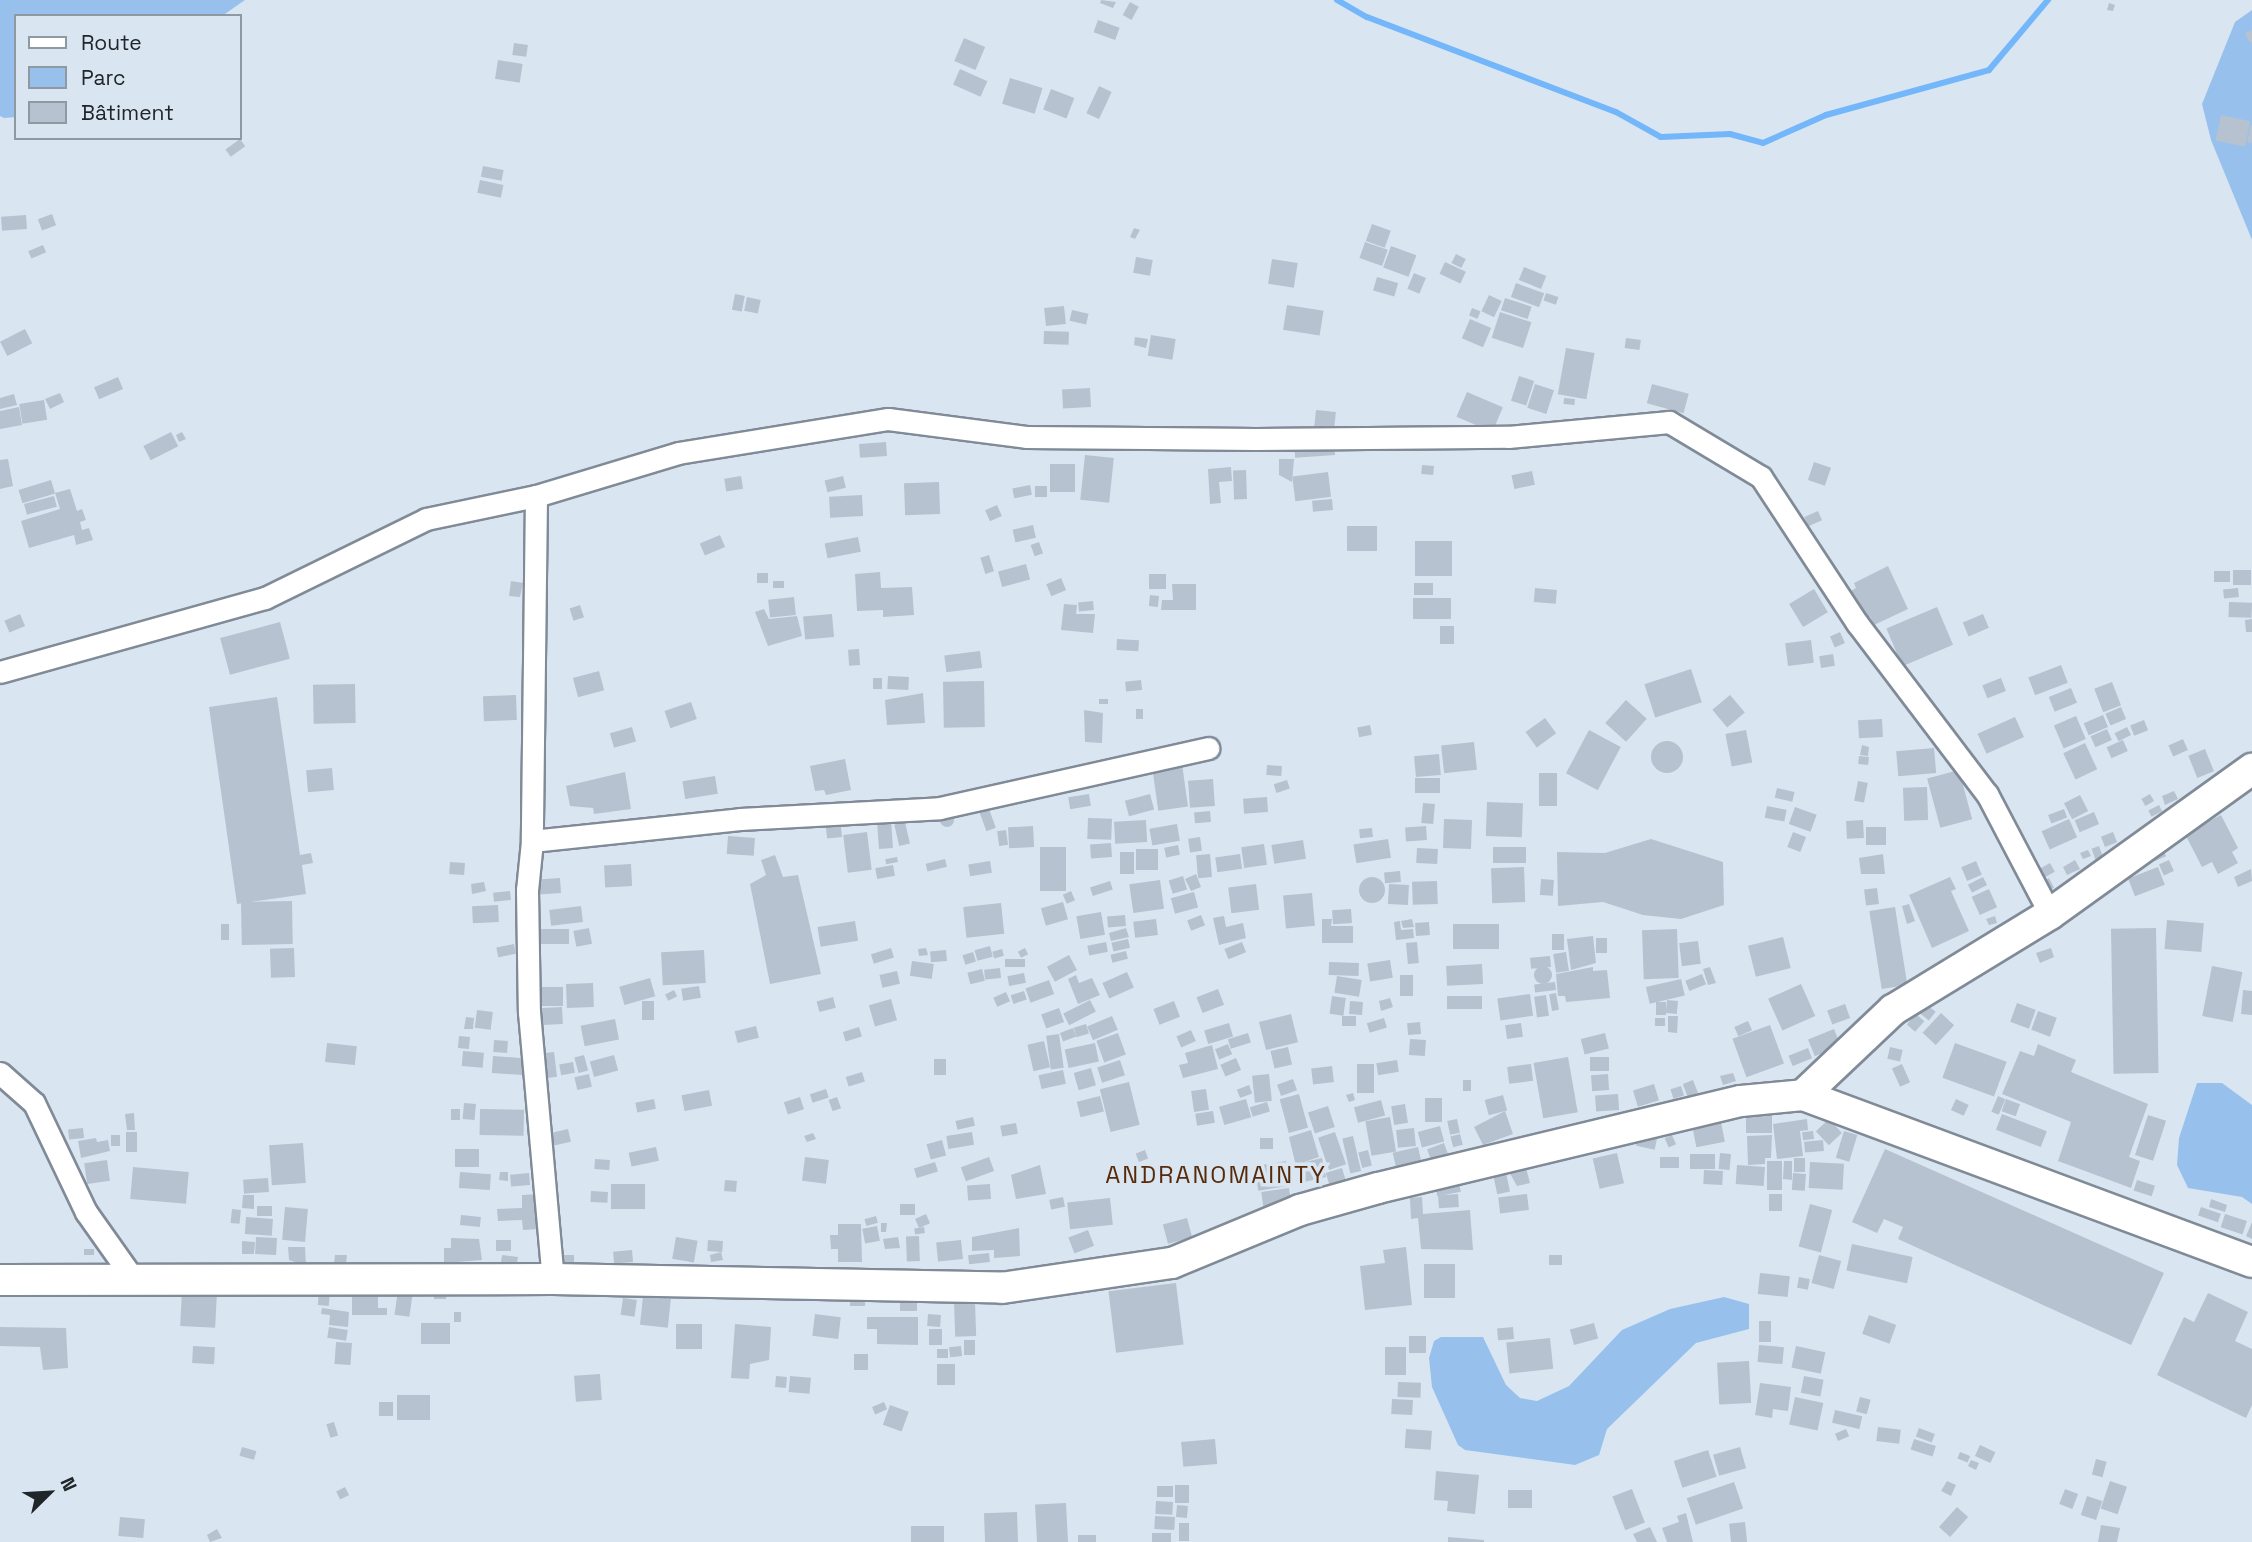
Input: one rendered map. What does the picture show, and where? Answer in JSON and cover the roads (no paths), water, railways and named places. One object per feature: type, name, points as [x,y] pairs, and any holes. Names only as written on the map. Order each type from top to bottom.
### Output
[{"type":"main road","points":[[1803,1095],[1893,1010],[2050,914],[2252,769]]},
{"type":"main road","points":[[0,1280],[132,1277],[553,1279],[1002,1288],[1172,1263],[1300,1210],[1378,1188],[1741,1101],[1803,1095],[2252,1262]]},
{"type":"street","points":[[0,672],[265,598],[426,519],[536,496],[678,453],[888,419],[1026,437],[1256,439],[1508,437],[1669,422],[1762,477],[1857,623],[1987,794],[2050,914]]},
{"type":"street","points":[[536,496],[532,841],[527,890],[529,1012],[553,1279]]},
{"type":"street","points":[[532,841],[740,819],[940,808],[1208,748]]},
{"type":"street","points":[[0,1073],[34,1103],[86,1212],[132,1277]]},
{"type":"waterway","points":[[1337,0],[1367,17],[1616,112],[1661,137],[1730,134],[1763,143],[1826,115],[1989,70],[2048,0]]},
{"type":"district","name":"ANDRANOMAINTY","points":[[1216,1175]]}]
